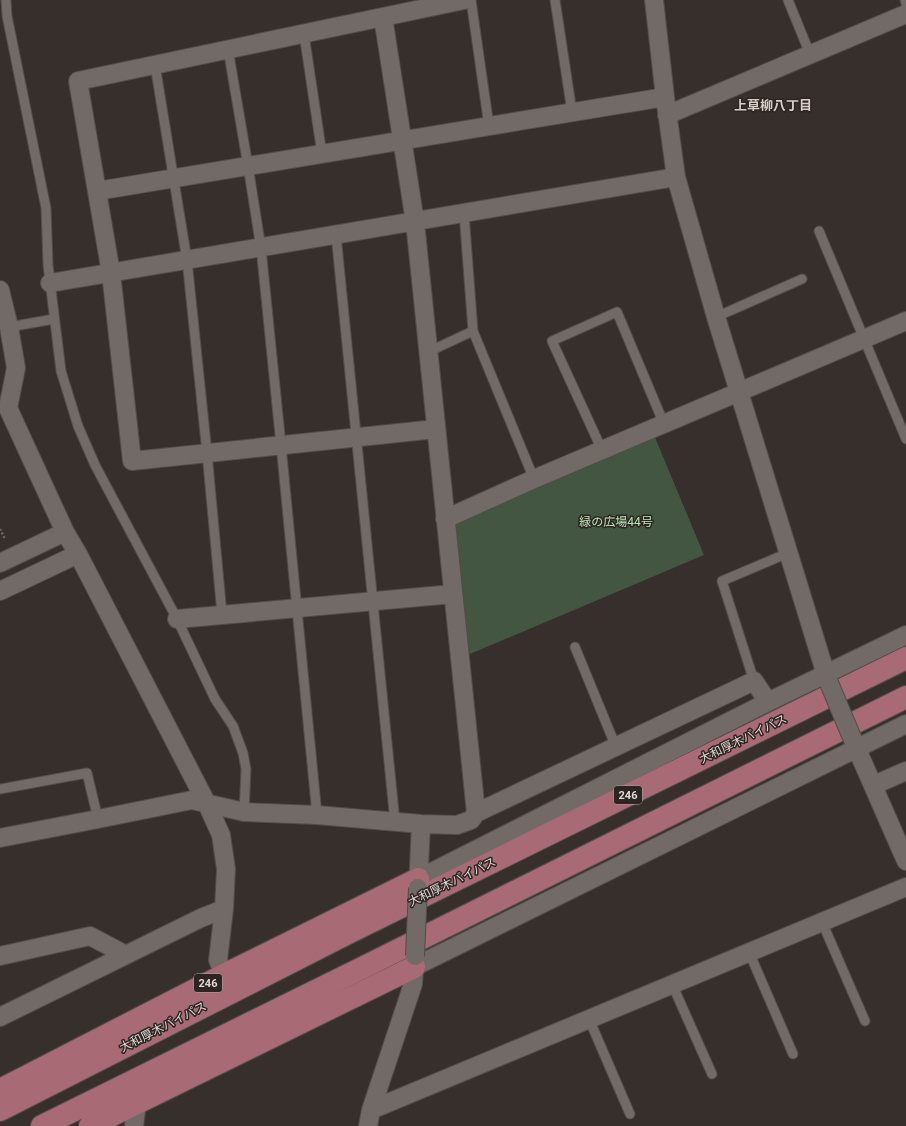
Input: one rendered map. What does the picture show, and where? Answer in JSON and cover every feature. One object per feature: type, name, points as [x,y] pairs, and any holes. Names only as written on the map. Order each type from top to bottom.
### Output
[{"type":"highway","name":"大和厚木バイパス","points":[[0,1110],[350,932],[906,658]]},
{"type":"highway","points":[[42,1126],[906,697]]},
{"type":"highway","name":"246","points":[[0,1090],[224,975],[418,884]]},
{"type":"highway","points":[[90,1126],[414,962]]},
{"type":"street","points":[[436,429],[132,461],[111,273],[78,81],[464,0]]},
{"type":"street","points":[[654,0],[667,115],[676,177],[716,317],[827,679],[906,861]]},
{"type":"street","points":[[667,115],[906,14]]},
{"type":"street","points":[[382,17],[415,222],[476,813]]},
{"type":"street","points":[[97,191],[665,97]]},
{"type":"street","points":[[50,283],[676,177]]},
{"type":"street","points":[[0,290],[9,327],[16,368],[4,404],[65,532],[78,554],[207,804],[221,835],[226,869],[224,909],[218,960],[224,975]]},
{"type":"street","points":[[445,519],[534,479],[906,321]]},
{"type":"street","points":[[0,563],[65,532]]},
{"type":"street","points":[[0,591],[78,554]]},
{"type":"street","points":[[177,619],[453,594]]},
{"type":"street","points":[[418,884],[768,702],[827,679],[906,635]]},
{"type":"street","points":[[0,838],[192,800],[244,812],[457,825],[471,820],[476,813],[754,680],[768,702]]},
{"type":"street","points":[[414,962],[856,744],[906,724]]},
{"type":"street","points":[[874,785],[906,771]]},
{"type":"street","points":[[370,1118],[413,984],[421,824]]},
{"type":"street","points":[[370,1118],[589,1019],[906,887]]},
{"type":"street","points":[[0,1017],[201,918],[224,909]]},
{"type":"street","points":[[0,956],[90,936],[126,955]]},
{"type":"street","points":[[134,1126],[137,1103]]},
{"type":"lane","points":[[6,0],[7,16],[46,208],[48,265],[61,371],[78,426],[95,465],[177,619],[215,698],[232,726],[243,753],[246,769],[244,812]]},
{"type":"lane","points":[[471,0],[489,126]]},
{"type":"lane","points":[[555,0],[572,112]]},
{"type":"lane","points":[[788,0],[810,54]]},
{"type":"lane","points":[[304,34],[322,154]]},
{"type":"lane","points":[[228,49],[261,248],[317,816]]},
{"type":"lane","points":[[155,65],[187,260],[222,614]]},
{"type":"lane","points":[[464,213],[473,331],[534,479]]},
{"type":"lane","points":[[819,231],[906,439]]},
{"type":"lane","points":[[336,235],[395,822]]},
{"type":"lane","points":[[716,317],[802,279]]},
{"type":"lane","points":[[602,450],[552,341],[618,312],[664,424]]},
{"type":"lane","points":[[9,327],[54,319]]},
{"type":"lane","points":[[428,352],[473,331]]},
{"type":"lane","points":[[754,680],[722,581],[788,553]]},
{"type":"lane","points":[[575,647],[616,747]]},
{"type":"lane","points":[[0,789],[87,773],[98,819]]},
{"type":"lane","points":[[822,922],[865,1021]]},
{"type":"lane","points":[[749,952],[793,1054]]},
{"type":"lane","points":[[672,984],[712,1074]]},
{"type":"lane","points":[[589,1019],[630,1114]]},
{"type":"green space","name":"緑の広場44号","points":[[654,435],[704,555],[463,657],[448,523]]},
{"type":"district","name":"上草柳八丁目","points":[[773,105]]}]
